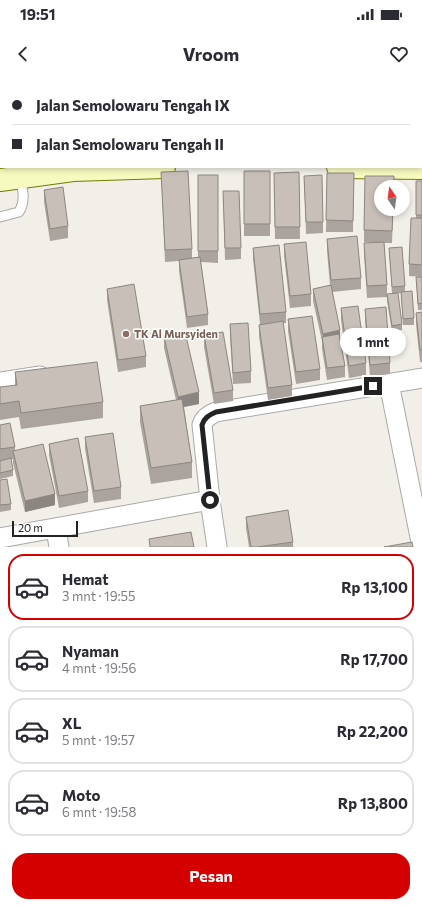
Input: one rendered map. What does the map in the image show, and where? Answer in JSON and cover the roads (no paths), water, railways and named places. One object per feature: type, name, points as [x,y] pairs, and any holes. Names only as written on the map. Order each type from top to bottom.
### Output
[{"type":"main road","points":[[10,178],[73,168]]},
{"type":"street","points":[[0,382],[57,373]]},
{"type":"street","points":[[217,547],[210,500],[202,425],[205,418],[211,414],[422,378]]},
{"type":"street","points":[[389,383],[422,547]]},
{"type":"street","points":[[0,538],[57,538],[210,500]]},
{"type":"lane","points":[[0,217],[19,212],[22,205],[24,196],[10,178]]},
{"type":"place","name":"TK Al Mursyiden","points":[[126,334]]}]
